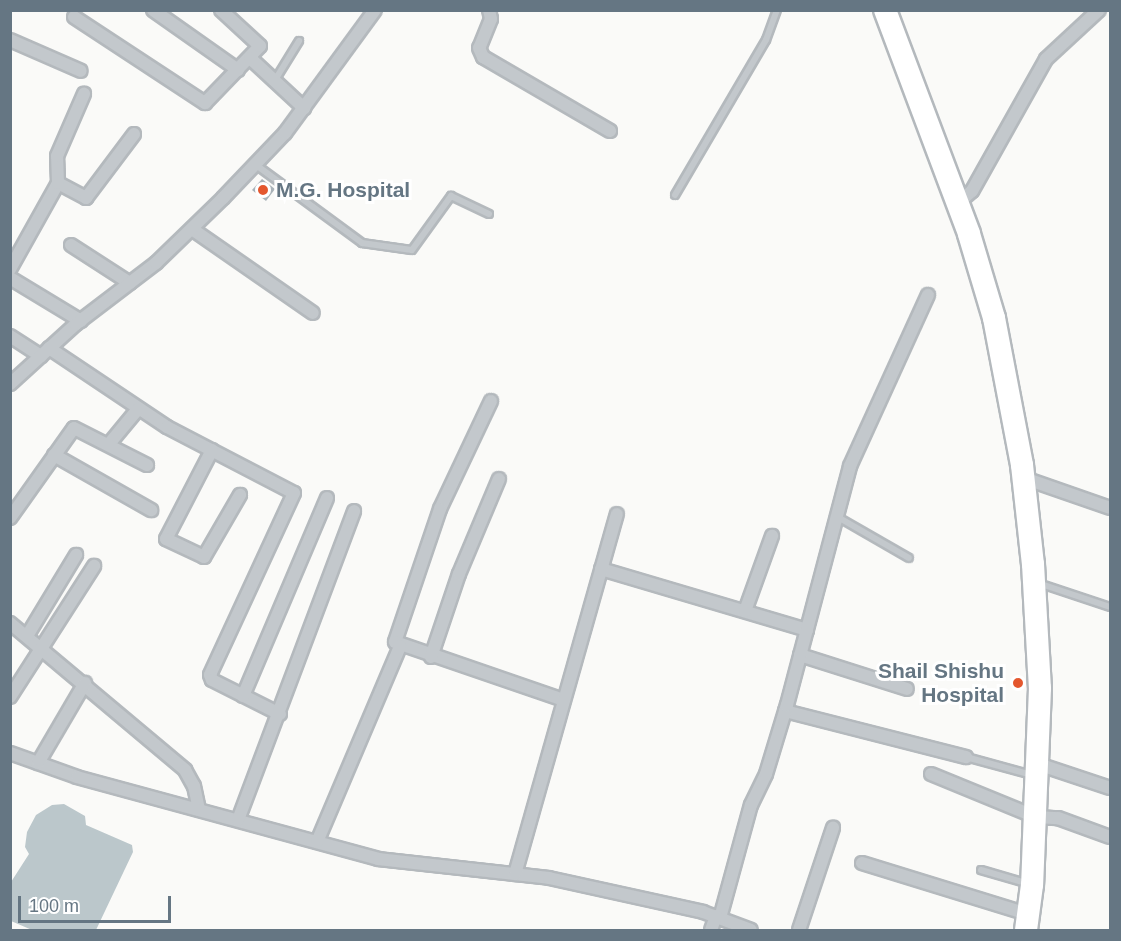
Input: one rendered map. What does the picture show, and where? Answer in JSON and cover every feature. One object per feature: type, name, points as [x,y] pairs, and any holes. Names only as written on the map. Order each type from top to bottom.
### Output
[{"type":"highway","points":[[885,10],[958,203],[994,318],[1024,478],[1034,582],[1040,688],[1036,817],[1032,885],[1027,922]]},
{"type":"street","points":[[153,10],[238,70]]},
{"type":"street","points":[[74,18],[204,103],[259,48],[259,42],[221,10]]},
{"type":"street","points":[[10,384],[81,321],[192,229],[256,165],[304,108],[375,10]]},
{"type":"street","points":[[489,10],[491,19],[479,48],[483,57],[610,131]]},
{"type":"street","points":[[958,203],[972,191],[1046,59],[1099,10]]},
{"type":"street","points":[[10,40],[81,71]]},
{"type":"street","points":[[250,58],[304,108]]},
{"type":"street","points":[[10,269],[58,183],[57,156],[84,94]]},
{"type":"street","points":[[58,183],[86,198],[134,134]]},
{"type":"street","points":[[192,229],[314,313]]},
{"type":"street","points":[[71,245],[130,282]]},
{"type":"street","points":[[10,278],[81,321]]},
{"type":"street","points":[[711,930],[718,917],[752,805],[766,774],[807,630],[836,516],[861,437],[928,295]]},
{"type":"street","points":[[10,336],[45,352],[138,409],[294,495],[210,675],[212,680],[280,714]]},
{"type":"street","points":[[491,401],[440,509],[395,642],[431,657],[563,700]]},
{"type":"street","points":[[109,444],[138,409]]},
{"type":"street","points":[[10,518],[76,427],[147,465]]},
{"type":"street","points":[[212,450],[166,539],[204,557],[240,495]]},
{"type":"street","points":[[54,455],[151,510]]},
{"type":"street","points":[[1024,478],[1110,508]]},
{"type":"street","points":[[431,657],[459,574],[499,479]]},
{"type":"street","points":[[243,696],[327,498]]},
{"type":"street","points":[[238,820],[280,714],[354,511]]},
{"type":"street","points":[[515,874],[617,514]]},
{"type":"street","points":[[745,611],[772,536]]},
{"type":"street","points":[[27,636],[76,555]]},
{"type":"street","points":[[10,697],[94,566]]},
{"type":"street","points":[[601,568],[807,630]]},
{"type":"street","points":[[10,623],[85,683],[185,770],[194,786],[199,809]]},
{"type":"street","points":[[317,842],[400,646]]},
{"type":"street","points":[[800,655],[907,689]]},
{"type":"street","points":[[38,763],[85,683]]},
{"type":"street","points":[[785,711],[966,757]]},
{"type":"street","points":[[10,753],[77,777],[378,859],[515,874],[634,894],[718,917],[751,930]]},
{"type":"street","points":[[1038,770],[1110,788]]},
{"type":"street","points":[[931,774],[1036,817],[1058,818],[1110,837]]},
{"type":"street","points":[[799,930],[833,828]]},
{"type":"street","points":[[862,863],[1027,922]]},
{"type":"lane","points":[[675,195],[766,40],[777,10]]},
{"type":"lane","points":[[275,80],[298,41]]},
{"type":"lane","points":[[256,165],[362,243],[412,250],[451,196],[489,214]]},
{"type":"lane","points":[[836,516],[909,558]]},
{"type":"lane","points":[[1034,582],[1110,607]]},
{"type":"lane","points":[[966,757],[1038,770]]},
{"type":"lane","points":[[981,870],[1032,885]]},
{"type":"shaded area","points":[[64,804],[85,816],[86,825],[132,845],[133,852],[96,930],[32,930],[11,921],[11,882],[29,854],[25,847],[27,832],[36,815],[52,805]]},
{"type":"building","points":[[262,179],[275,189],[266,201],[252,190]]},
{"type":"place","name":"M.G. Hospital","points":[[263,190]]},
{"type":"place","name":"Shail Shishu Hospital","points":[[1018,683]]}]
